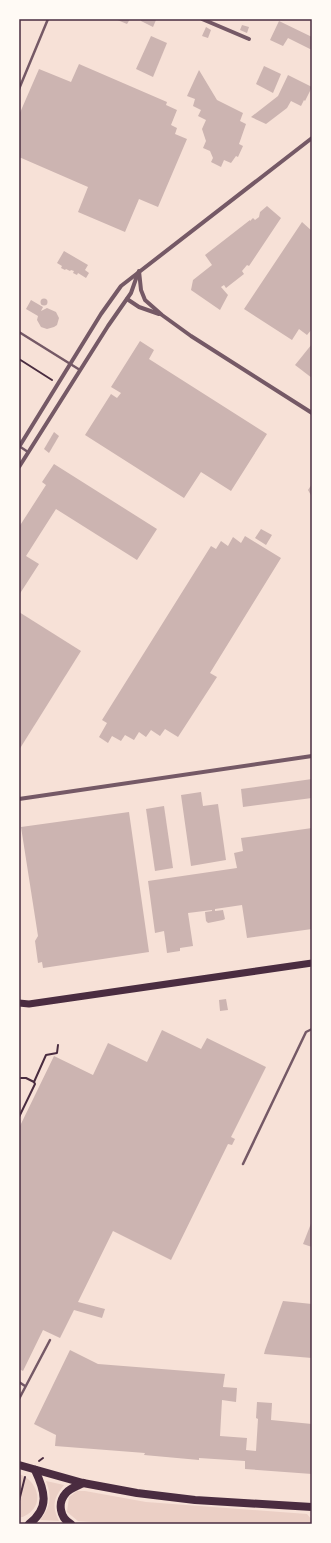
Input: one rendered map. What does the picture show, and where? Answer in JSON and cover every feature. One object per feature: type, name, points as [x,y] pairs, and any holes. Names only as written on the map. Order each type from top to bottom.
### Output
[{"type":"main road","points":[[19,1003],[29,1004],[312,963]]},
{"type":"main road","points":[[19,1465],[83,1483],[168,1497],[312,1508]]},
{"type":"main road","points":[[29,1524],[36,1518],[42,1508],[45,1497],[42,1483],[35,1470]]},
{"type":"main road","points":[[71,1524],[62,1515],[62,1500],[65,1494],[83,1483]]},
{"type":"street","points":[[202,19],[249,39]]},
{"type":"street","points":[[19,446],[121,286],[312,138]]},
{"type":"street","points":[[19,467],[80,370],[131,293],[139,271]]},
{"type":"street","points":[[139,271],[141,290],[145,300],[162,315],[192,336],[312,412]]},
{"type":"street","points":[[127,299],[139,307],[162,315]]},
{"type":"street","points":[[19,799],[312,756]]},
{"type":"lane","points":[[19,89],[48,19]]},
{"type":"lane","points":[[19,332],[80,370]]},
{"type":"lane","points":[[19,446],[28,452]]},
{"type":"lane","points":[[243,1164],[306,1032],[312,1029]]},
{"type":"lane","points":[[19,1399],[50,1340]]},
{"type":"lane","points":[[19,1382],[25,1386]]},
{"type":"path","points":[[19,359],[58,384]]},
{"type":"path","points":[[19,1117],[35,1084],[34,1082],[46,1055],[57,1053],[58,1045]]},
{"type":"path","points":[[21,1078],[26,1078],[34,1082]]},
{"type":"shaded area","points":[[19,1474],[30,1481],[37,1492],[36,1504],[24,1517],[19,1517]]},
{"type":"shaded area","points":[[46,1481],[64,1485],[58,1494],[55,1503],[55,1511],[59,1521],[40,1520],[46,1511],[50,1497]]},
{"type":"shaded area","points":[[77,1491],[85,1491],[146,1502],[307,1514],[312,1520],[312,1524],[122,1524],[78,1521],[67,1512],[69,1497]]},
{"type":"building","points":[[115,19],[130,19],[127,24]]},
{"type":"building","points":[[141,19],[156,20],[153,27],[141,21]]},
{"type":"building","points":[[279,21],[312,37],[312,50],[288,38],[283,46],[270,40]]},
{"type":"building","points":[[242,25],[249,27],[247,33],[240,30]]},
{"type":"building","points":[[206,27],[211,30],[208,38],[202,36]]},
{"type":"building","points":[[151,36],[167,43],[153,77],[136,69]]},
{"type":"building","points":[[79,64],[167,102],[166,105],[177,110],[171,125],[177,128],[175,134],[187,139],[158,207],[139,199],[125,232],[78,212],[88,187],[19,157],[19,115],[39,69],[71,82]]},
{"type":"building","points":[[264,66],[281,74],[273,93],[256,84]]},
{"type":"building","points":[[199,70],[217,100],[243,113],[240,121],[246,124],[239,144],[243,146],[238,157],[236,156],[231,163],[224,160],[221,167],[211,162],[213,158],[210,151],[203,148],[206,141],[202,129],[206,120],[198,116],[201,110],[193,106],[195,99],[187,96]]},
{"type":"building","points":[[288,75],[312,87],[301,106],[291,101],[287,108],[266,124],[251,117],[278,96]]},
{"type":"building","points":[[267,206],[281,218],[249,266],[247,265],[242,271],[244,274],[226,288],[224,285],[221,287],[228,295],[220,310],[191,290],[193,280],[212,265],[205,255],[250,220],[253,218],[255,220],[259,217],[260,212]]},
{"type":"building","points":[[302,222],[312,231],[312,329],[307,335],[299,329],[292,340],[244,309]]},
{"type":"building","points":[[64,251],[88,265],[85,270],[89,273],[86,278],[78,273],[77,275],[73,273],[74,271],[61,268],[62,266],[57,263]]},
{"type":"building","points":[[44,299],[47,302],[44,305],[41,302]]},
{"type":"building","points":[[31,300],[43,307],[41,311],[47,308],[56,312],[59,318],[57,325],[47,329],[41,327],[37,320],[38,316],[26,309]]},
{"type":"building","points":[[140,341],[154,350],[149,359],[267,434],[231,491],[201,472],[184,498],[85,435],[111,394],[117,398],[121,393],[111,387]]},
{"type":"building","points":[[312,344],[312,378],[295,365]]},
{"type":"building","points":[[54,432],[59,436],[49,453],[44,449]]},
{"type":"building","points":[[54,464],[157,529],[137,560],[56,509],[26,556],[39,564],[19,595],[19,527],[46,485],[42,482]]},
{"type":"building","points":[[312,484],[312,497],[308,490]]},
{"type":"building","points":[[261,529],[272,535],[266,545],[255,538]]},
{"type":"building","points":[[245,536],[281,558],[210,673],[217,677],[178,737],[165,729],[160,736],[151,730],[146,737],[139,732],[134,740],[125,735],[121,741],[112,736],[108,743],[99,737],[107,723],[102,720],[211,546],[216,549],[221,541],[228,546],[233,537],[241,543]]},
{"type":"building","points":[[19,612],[81,651],[19,750]]},
{"type":"building","points":[[312,779],[312,798],[243,807],[241,789]]},
{"type":"building","points":[[201,792],[203,806],[218,804],[226,860],[191,866],[181,795]]},
{"type":"building","points":[[164,806],[173,868],[155,871],[146,809]]},
{"type":"building","points":[[129,812],[149,952],[43,968],[42,962],[38,963],[35,941],[38,936],[21,827]]},
{"type":"building","points":[[312,828],[312,929],[247,938],[242,905],[215,909],[215,911],[223,910],[225,919],[208,923],[206,921],[205,912],[212,910],[188,913],[193,946],[180,948],[180,951],[167,953],[164,931],[155,933],[148,881],[237,868],[234,853],[243,851],[241,838]]},
{"type":"building","points":[[226,999],[228,1010],[220,1011],[219,1000]]},
{"type":"building","points":[[162,1030],[201,1049],[207,1038],[266,1067],[231,1137],[235,1139],[232,1145],[228,1144],[171,1260],[113,1231],[78,1302],[105,1309],[102,1318],[74,1310],[60,1338],[43,1330],[23,1371],[19,1369],[19,1128],[54,1056],[93,1075],[108,1043],[147,1062]]},
{"type":"building","points":[[312,1221],[312,1247],[303,1244]]},
{"type":"building","points":[[283,1301],[312,1304],[312,1358],[264,1354]]},
{"type":"building","points":[[70,1350],[98,1364],[225,1374],[223,1387],[237,1388],[236,1402],[222,1400],[220,1436],[247,1438],[246,1450],[256,1451],[258,1419],[256,1418],[257,1402],[272,1403],[271,1420],[312,1424],[312,1474],[245,1469],[245,1461],[199,1458],[199,1460],[144,1455],[145,1453],[55,1446],[56,1435],[34,1424]]}]
